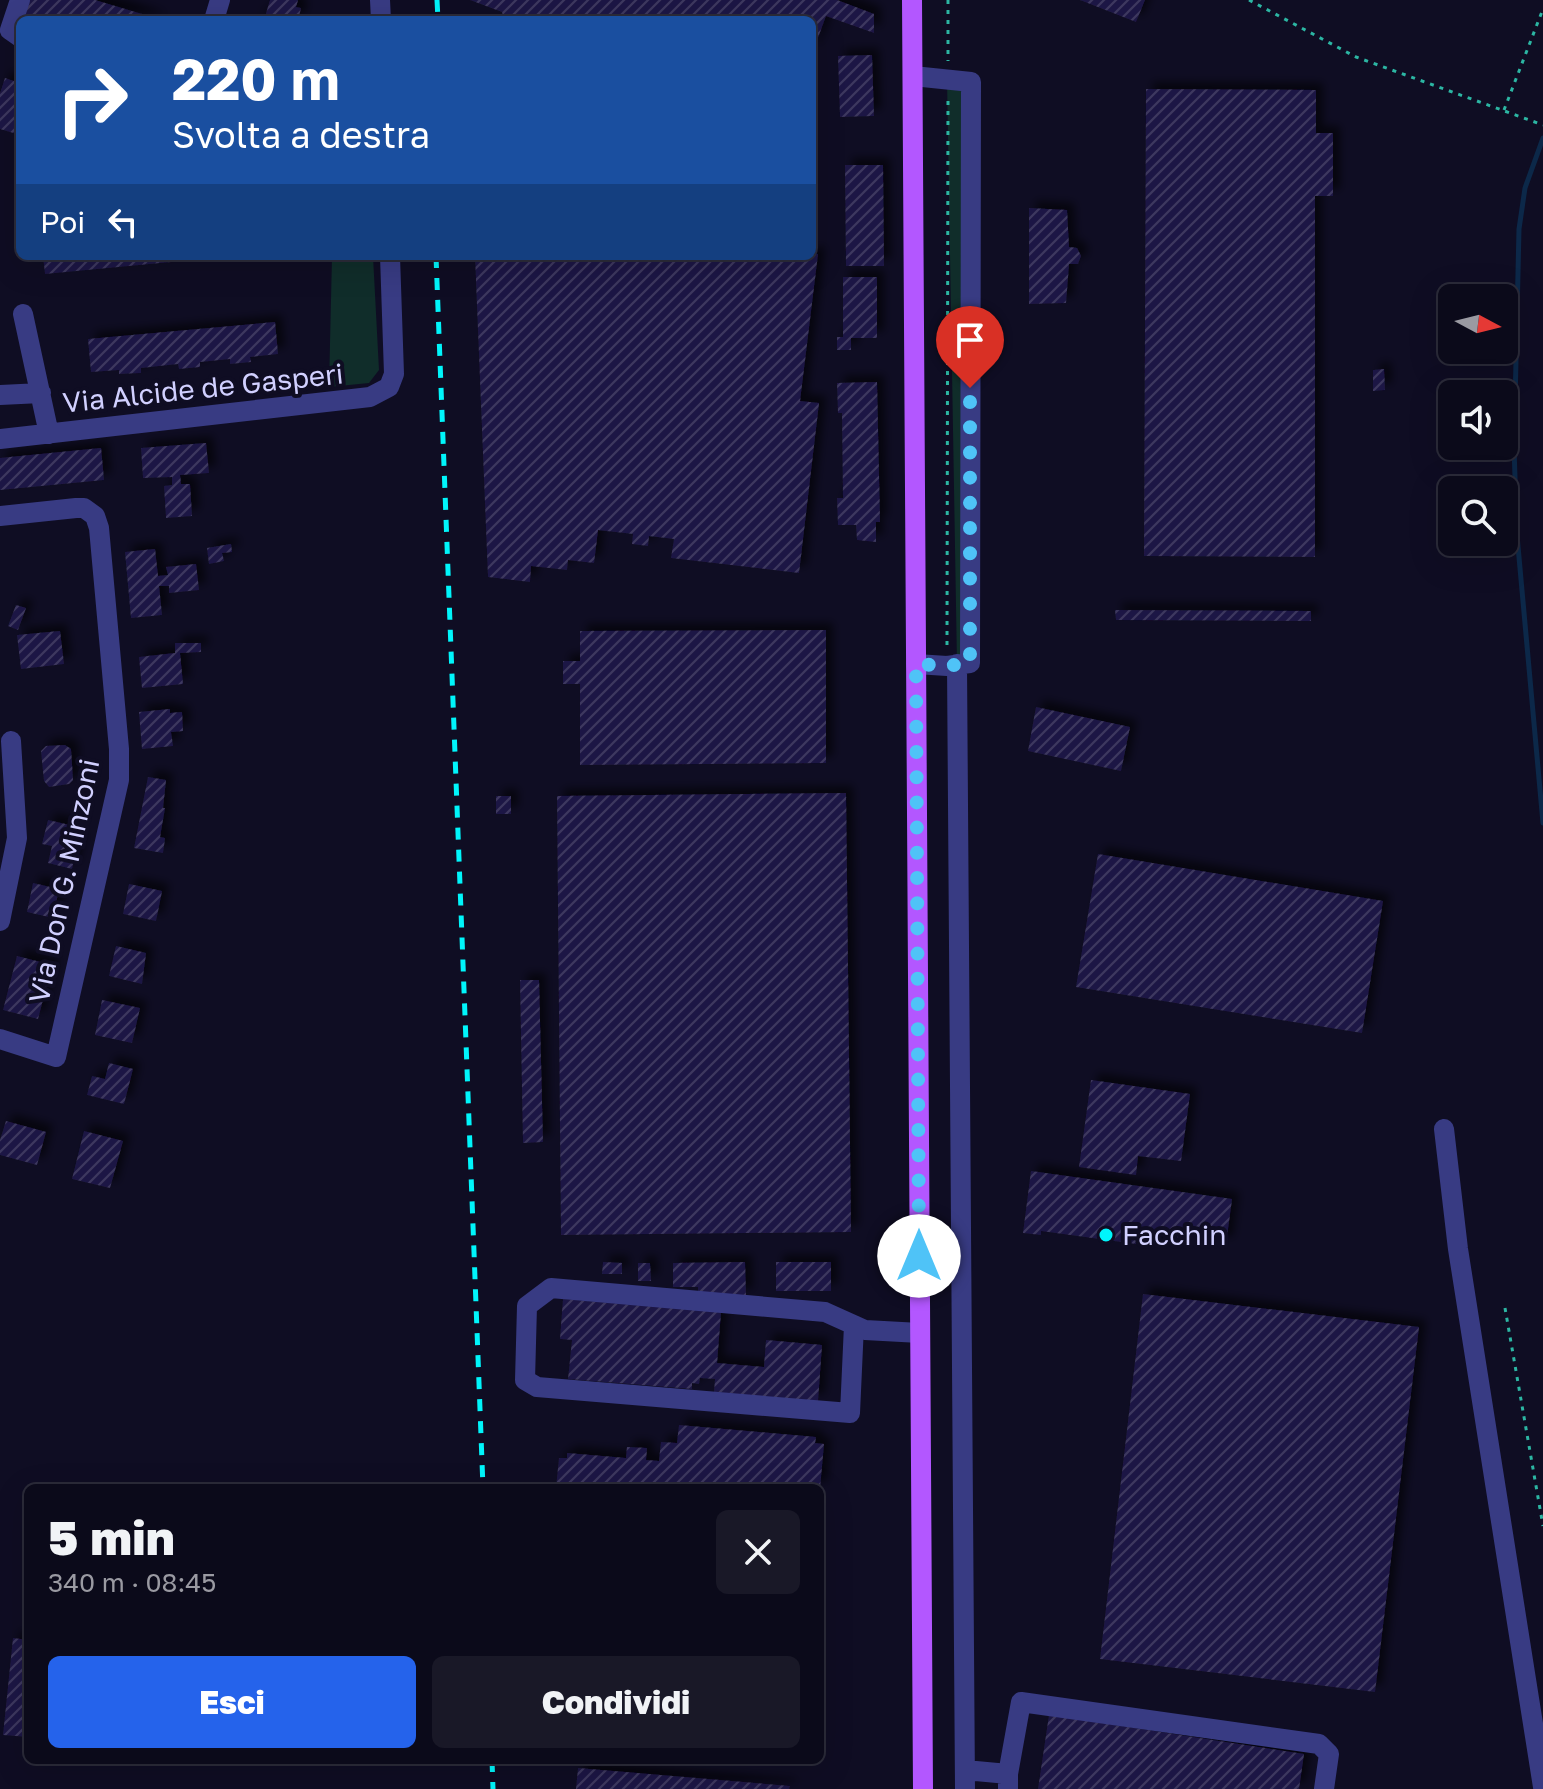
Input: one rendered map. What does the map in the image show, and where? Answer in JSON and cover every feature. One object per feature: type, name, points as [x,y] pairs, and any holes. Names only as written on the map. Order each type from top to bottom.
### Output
[{"type":"main road","points":[[912,0],[923,1789]]},
{"type":"street","points":[[16,34],[10,30],[20,0]]},
{"type":"street","points":[[913,76],[971,82],[970,663],[916,664]]},
{"type":"street","name":"Via Alcide de Gasperi","points":[[23,314],[49,434],[370,397],[389,387],[394,374],[390,260]]},
{"type":"street","name":"Via Alcide de Gasperi","points":[[0,395],[41,393]]},
{"type":"street","points":[[0,439],[49,434]]},
{"type":"street","name":"Via Don G. Minzoni","points":[[0,516],[76,508],[84,508],[95,516],[99,528],[119,749],[119,780],[56,1057],[0,1039]]},
{"type":"street","points":[[957,664],[965,1780],[1008,1781],[1021,1702],[1319,1744],[1329,1754],[1324,1789]]},
{"type":"street","points":[[0,921],[17,838],[11,741]]},
{"type":"street","points":[[1444,1129],[1458,1249],[1543,1787]]},
{"type":"street","points":[[854,1325],[850,1413],[537,1387],[525,1380],[527,1306],[551,1288],[825,1312],[854,1325],[865,1330],[920,1333]]},
{"type":"path","points":[[1249,0],[1356,57],[1543,125]]},
{"type":"path","points":[[1504,110],[1543,9]]},
{"type":"path","points":[[1505,1308],[1543,1526]]},
{"type":"green space","points":[[947,79],[971,82],[970,662],[957,664]]},
{"type":"green space","points":[[332,260],[373,260],[379,370],[369,383],[329,387]]},
{"type":"building","points":[[29,0],[95,0],[149,16],[24,16]]},
{"type":"building","points":[[270,0],[298,0],[296,7],[301,8],[299,16],[265,16]]},
{"type":"building","points":[[470,0],[837,0],[874,14],[874,33],[826,16],[816,43],[816,16],[503,16],[502,12]]},
{"type":"building","points":[[1080,0],[1145,0],[1136,22]]},
{"type":"building","points":[[872,55],[874,116],[840,117],[838,56]]},
{"type":"building","points":[[5,78],[16,82],[16,134],[0,129],[0,93]]},
{"type":"building","points":[[1146,89],[1316,90],[1316,133],[1333,133],[1333,196],[1315,196],[1315,557],[1144,556]]},
{"type":"building","points":[[845,165],[883,165],[884,266],[846,266]]},
{"type":"building","points":[[1029,208],[1067,210],[1069,247],[1077,248],[1081,256],[1078,264],[1069,264],[1066,303],[1029,304]]},
{"type":"building","points":[[818,254],[800,401],[819,403],[799,573],[671,558],[674,539],[649,536],[648,546],[632,544],[633,534],[598,530],[594,563],[568,560],[567,570],[531,566],[530,582],[488,577],[475,260],[816,260]]},
{"type":"building","points":[[43,260],[171,262],[45,274]]},
{"type":"building","points":[[843,277],[877,277],[877,338],[851,338],[851,350],[837,350],[837,337],[843,337]]},
{"type":"building","points":[[275,322],[278,354],[250,357],[251,362],[230,364],[230,359],[200,362],[200,367],[179,369],[178,364],[141,368],[141,373],[119,374],[119,370],[91,372],[88,339]]},
{"type":"building","points":[[1384,369],[1385,390],[1373,391],[1373,370]]},
{"type":"building","points":[[877,382],[880,522],[876,522],[876,542],[857,540],[856,525],[838,525],[837,498],[843,498],[842,413],[838,413],[837,383]]},
{"type":"building","points":[[206,443],[209,473],[180,475],[181,484],[190,484],[192,516],[166,518],[164,486],[172,485],[172,477],[143,478],[141,448]]},
{"type":"building","points":[[101,448],[104,480],[0,490],[0,458]]},
{"type":"building","points":[[231,544],[232,552],[222,553],[224,561],[209,564],[207,548]]},
{"type":"building","points":[[155,549],[158,576],[168,575],[166,567],[196,564],[199,590],[169,593],[169,586],[159,586],[162,615],[131,618],[125,552]]},
{"type":"building","points":[[16,605],[26,608],[18,630],[8,626]]},
{"type":"building","points":[[1115,610],[1311,611],[1311,621],[1116,620]]},
{"type":"building","points":[[826,630],[826,763],[580,765],[580,684],[563,684],[563,661],[580,661],[580,631]]},
{"type":"building","points":[[60,631],[64,664],[21,669],[17,635]]},
{"type":"building","points":[[175,643],[201,643],[201,652],[180,653],[183,684],[142,688],[139,657],[175,653]]},
{"type":"building","points":[[1036,707],[1130,727],[1121,771],[1028,751]]},
{"type":"building","points":[[170,709],[170,713],[182,712],[183,731],[171,732],[173,746],[142,749],[139,712]]},
{"type":"building","points":[[65,745],[71,749],[73,780],[69,784],[49,787],[44,781],[41,751],[46,746]]},
{"type":"building","points":[[148,777],[166,780],[160,837],[165,838],[163,853],[134,848]]},
{"type":"building","points":[[846,793],[851,1232],[561,1235],[557,796]]},
{"type":"building","points":[[496,796],[511,796],[511,814],[496,814]]},
{"type":"building","points":[[48,820],[74,826],[71,838],[79,840],[72,869],[48,863],[52,846],[42,844]]},
{"type":"building","points":[[1098,854],[1383,901],[1362,1033],[1076,987]]},
{"type":"building","points":[[33,883],[59,889],[53,918],[27,912]]},
{"type":"building","points":[[129,884],[162,891],[156,921],[123,914]]},
{"type":"building","points":[[116,946],[146,953],[142,984],[109,976]]},
{"type":"building","points":[[17,956],[52,965],[38,1019],[3,1010]]},
{"type":"building","points":[[520,980],[539,980],[543,1142],[523,1143]]},
{"type":"building","points":[[102,1000],[140,1008],[132,1043],[95,1035]]},
{"type":"building","points":[[109,1063],[133,1069],[124,1104],[87,1095],[92,1076],[105,1079]]},
{"type":"building","points":[[1091,1080],[1190,1094],[1181,1161],[1138,1156],[1136,1175],[1079,1167]]},
{"type":"building","points":[[6,1121],[46,1132],[37,1165],[0,1155],[0,1140]]},
{"type":"building","points":[[84,1131],[123,1141],[110,1188],[72,1179]]},
{"type":"building","points":[[1031,1171],[1232,1199],[1226,1244],[1159,1235],[1158,1247],[1041,1231],[1041,1235],[1023,1233]]},
{"type":"building","points":[[603,1262],[622,1263],[622,1274],[602,1274]]},
{"type":"building","points":[[745,1262],[746,1296],[698,1292],[698,1287],[673,1287],[673,1263]]},
{"type":"building","points":[[776,1262],[831,1262],[831,1291],[776,1291]]},
{"type":"building","points":[[638,1263],[650,1263],[651,1281],[638,1281]]},
{"type":"building","points":[[1143,1294],[1419,1327],[1375,1692],[1100,1659]]},
{"type":"building","points":[[563,1299],[721,1312],[717,1363],[764,1367],[766,1340],[822,1345],[818,1401],[714,1392],[715,1379],[700,1378],[699,1384],[692,1383],[692,1389],[568,1379],[572,1340],[560,1339]]},
{"type":"building","points":[[679,1425],[816,1437],[815,1443],[824,1444],[820,1484],[556,1484],[559,1458],[567,1458],[567,1453],[626,1458],[627,1447],[647,1448],[646,1460],[659,1461],[661,1442],[677,1443]]},
{"type":"building","points":[[13,1638],[24,1639],[24,1737],[3,1735]]},
{"type":"building","points":[[1049,1715],[1304,1754],[1299,1789],[1038,1789]]},
{"type":"building","points":[[578,1768],[790,1786],[789,1789],[576,1789]]},
{"type":"waterway","points":[[1543,138],[1525,188],[1519,229],[1514,448],[1517,535],[1543,823]]},
{"type":"railway","points":[[437,0],[438,16]]},
{"type":"railway","points":[[436,260],[483,1484]]},
{"type":"railway","points":[[492,1764],[493,1789]]},
{"type":"place","name":"Facchin","points":[[1106,1235]]},
{"type":"route","points":[[919,1256],[916,664],[947,666],[970,663],[970,388]]}]
